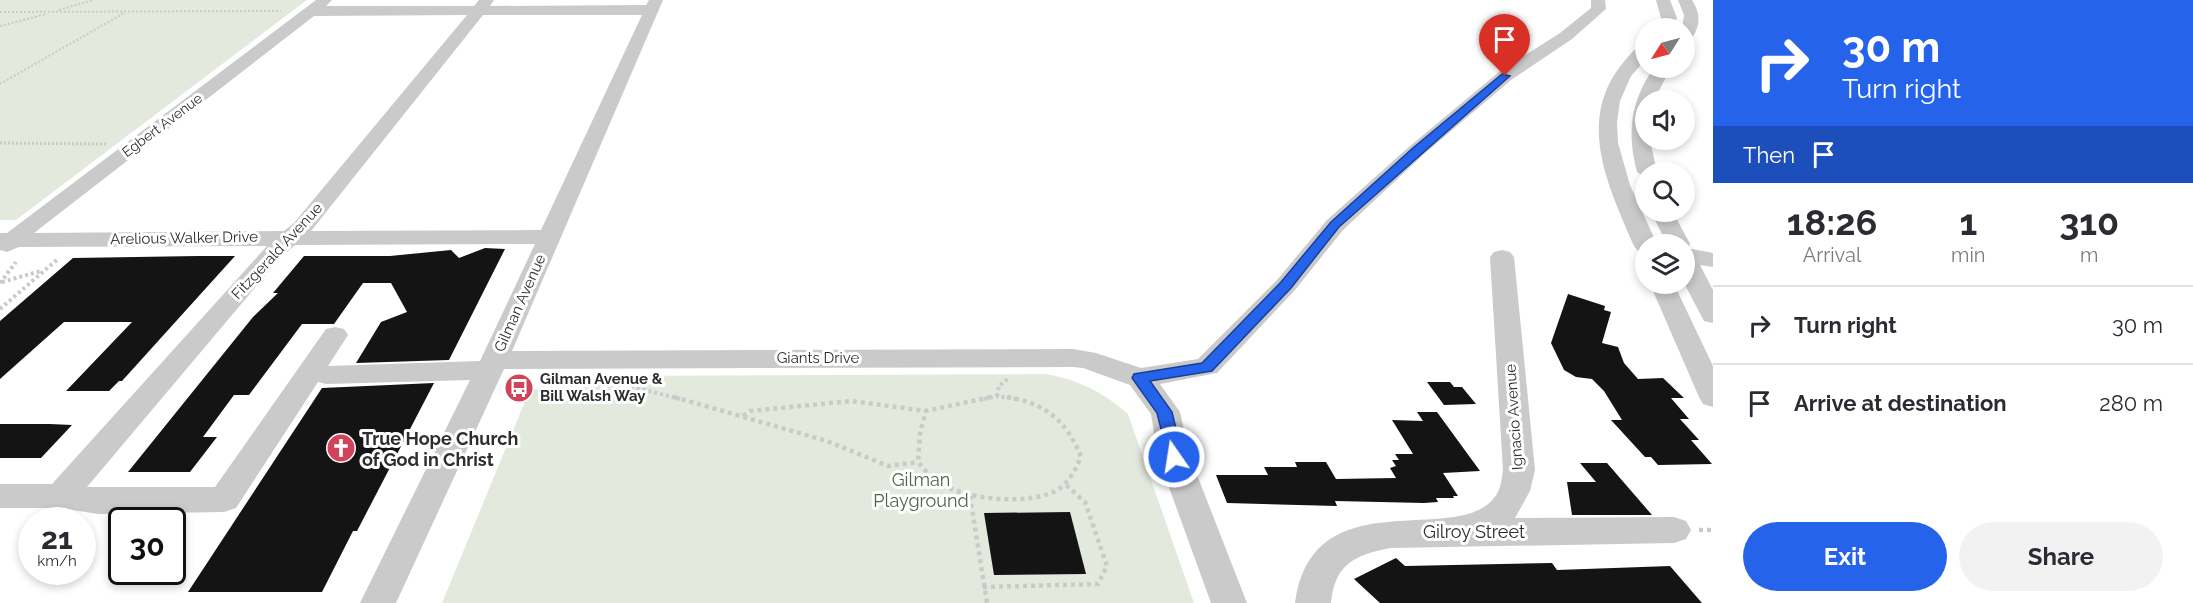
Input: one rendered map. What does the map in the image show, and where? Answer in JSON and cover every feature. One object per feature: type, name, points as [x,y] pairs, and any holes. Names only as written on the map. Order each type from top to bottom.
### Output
[{"type":"street","points":[[1229,603],[1174,457],[1165,412],[1140,378],[1207,367],[1286,285],[1335,225],[1417,150],[1505,76],[1566,36],[1598,9],[1598,0]]},
{"type":"street","points":[[1663,0],[1669,18]]},
{"type":"street","points":[[1685,0],[1693,18]]},
{"type":"street","points":[[318,5],[654,5]]},
{"type":"street","name":"Egbert Avenue","points":[[5,244],[318,5]]},
{"type":"street","name":"Fitzgerald Avenue","points":[[60,496],[272,253],[302,228],[482,5]]},
{"type":"street","name":"Gilman Avenue","points":[[378,603],[491,365],[654,5]]},
{"type":"street","points":[[1635,61],[1620,79],[1610,103],[1607,124],[1608,146],[1617,178],[1641,234]]},
{"type":"street","points":[[1644,162],[1640,146],[1640,112],[1656,78]]},
{"type":"street","name":"Arelious Walker Drive","points":[[5,244],[80,239],[549,237]]},
{"type":"street","name":"Ignacio Avenue","points":[[1444,531],[1476,525],[1496,515],[1510,503],[1518,489],[1519,470],[1502,257]]},
{"type":"street","points":[[1695,258],[1713,260]]},
{"type":"street","points":[[1695,278],[1713,315]]},
{"type":"street","points":[[1667,294],[1713,397]]},
{"type":"street","points":[[0,496],[60,496],[98,501],[225,500],[334,335]]},
{"type":"street","name":"Giants Drive","points":[[326,375],[602,359],[1086,359],[1140,378]]},
{"type":"street","name":"Gilroy Street","points":[[1313,603],[1313,592],[1321,570],[1334,553],[1356,541],[1378,535],[1444,531],[1674,530]]},
{"type":"path","points":[[0,26],[93,0]]},
{"type":"path","points":[[0,12],[281,11]]},
{"type":"path","points":[[0,84],[126,12]]},
{"type":"path","points":[[0,143],[138,144]]},
{"type":"path","points":[[0,309],[80,239]]},
{"type":"path","points":[[0,283],[44,270]]},
{"type":"path","points":[[602,359],[617,383],[827,441],[888,466],[918,462]]},
{"type":"path","points":[[743,416],[750,411],[852,401],[926,411],[997,396],[1028,400],[1050,411],[1066,424],[1081,457],[1076,471],[1065,484],[1032,500],[970,496],[938,481],[918,462]]},
{"type":"path","points":[[918,462],[920,433],[926,411]]},
{"type":"path","points":[[983,587],[1098,584],[1107,566],[1094,525],[1085,502],[1065,484]]},
{"type":"path","points":[[970,496],[987,603]]},
{"type":"green space","points":[[0,0],[307,0],[16,220],[0,220]]},
{"type":"green space","name":"Gilman Playground","points":[[1046,374],[1090,388],[1128,414],[1194,603],[442,603],[528,394],[536,389],[547,385],[572,383],[621,386],[624,376]]},
{"type":"building","points":[[485,248],[505,249],[449,360],[356,363],[381,322],[407,312],[391,283],[363,283],[334,324],[302,324],[249,395],[234,395],[203,437],[217,437],[190,472],[128,472],[253,317],[278,293],[273,293],[304,256],[390,256],[451,250],[459,258]]},
{"type":"building","points":[[235,256],[122,381],[119,381],[109,391],[66,391],[132,322],[64,322],[0,379],[0,321],[73,258]]},
{"type":"building","points":[[1568,294],[1605,306],[1604,310],[1611,312],[1602,343],[1618,347],[1624,363],[1638,379],[1663,378],[1684,398],[1671,398],[1689,419],[1680,419],[1699,440],[1691,440],[1712,464],[1658,465],[1651,457],[1645,457],[1611,420],[1622,420],[1604,391],[1592,379],[1576,377],[1564,370],[1551,343]]},
{"type":"building","points":[[1427,382],[1450,382],[1454,387],[1462,387],[1476,404],[1444,405]]},
{"type":"building","name":"True Hope Church of God in Christ","points":[[434,383],[357,531],[353,531],[322,592],[188,592],[322,388]]},
{"type":"building","points":[[1417,412],[1437,412],[1480,471],[1443,473],[1458,496],[1453,496],[1454,498],[1436,498],[1438,502],[1424,503],[1335,501],[1337,506],[1227,503],[1216,475],[1268,475],[1264,467],[1297,467],[1295,462],[1326,462],[1336,479],[1396,478],[1390,468],[1396,466],[1392,460],[1399,460],[1395,454],[1413,454],[1392,420],[1423,421]]},
{"type":"building","points":[[0,424],[72,425],[41,458],[0,458]]},
{"type":"building","points":[[1580,463],[1607,463],[1652,515],[1572,515],[1567,482],[1596,482]]},
{"type":"building","points":[[1070,512],[1086,574],[994,575],[984,513]]},
{"type":"building","points":[[1396,558],[1405,566],[1552,563],[1557,570],[1670,566],[1702,603],[1380,603],[1354,579]]},
{"type":"place","name":"Gilman Avenue & Bill Walsh Way","points":[[519,388]]},
{"type":"place","name":"True Hope Church of God in Christ","points":[[341,448]]},
{"type":"route","points":[[1174,457],[1165,412],[1140,378],[1207,367],[1286,285],[1335,225],[1417,150],[1505,76]]}]
